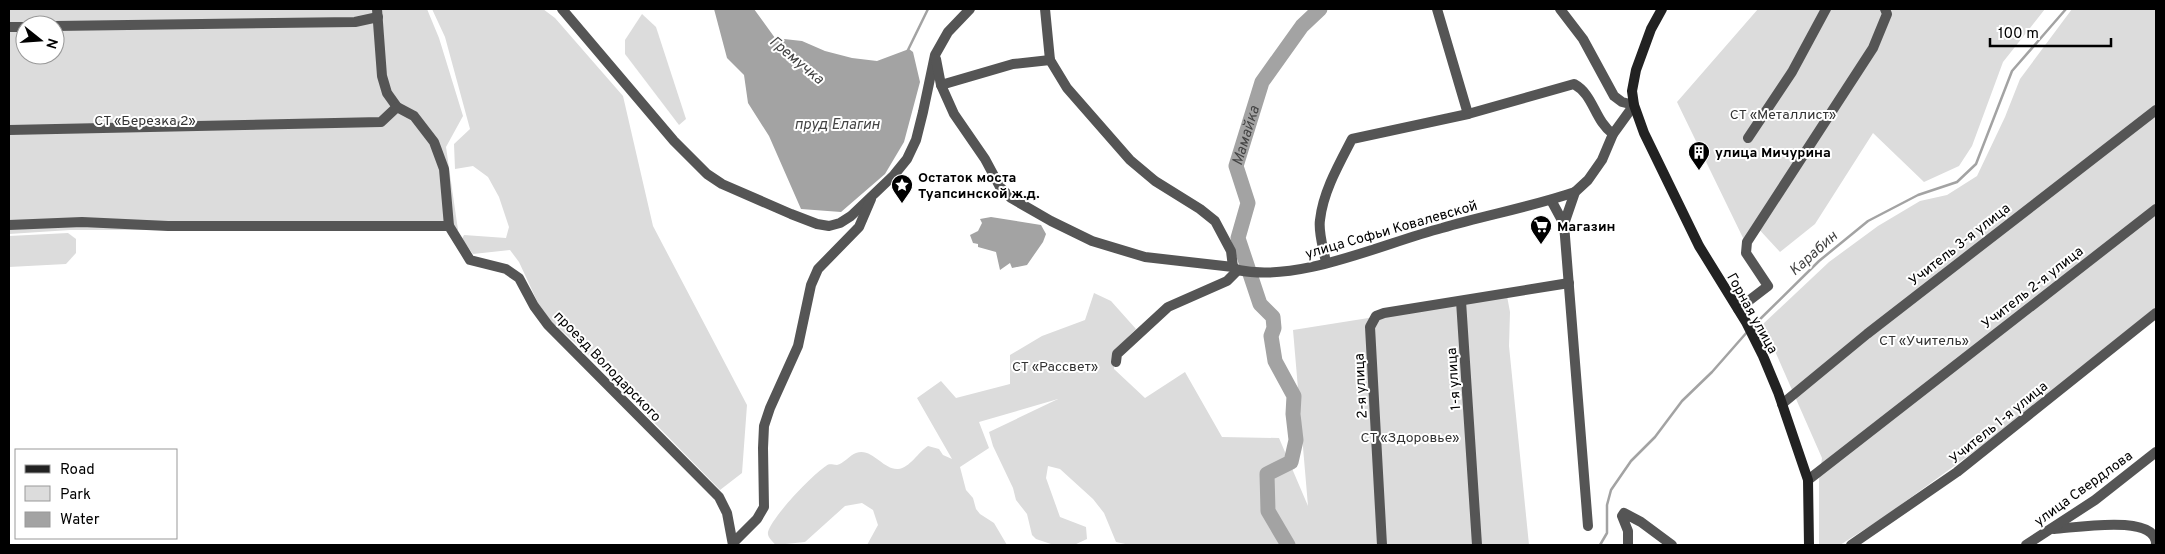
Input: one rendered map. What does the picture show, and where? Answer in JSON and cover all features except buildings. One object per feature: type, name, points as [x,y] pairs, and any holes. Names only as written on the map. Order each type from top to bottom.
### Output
[{"type":"street","points":[[562,9],[674,141],[707,174],[722,184],[799,218],[829,226],[840,223],[851,216],[894,175],[906,159],[916,140],[935,55],[948,32],[970,9]]},
{"type":"street","points":[[1437,9],[1468,114]]},
{"type":"street","points":[[1560,9],[1582,39],[1614,96],[1622,102],[1634,105]]},
{"type":"street","points":[[1588,526],[1564,224],[1575,192],[1588,180],[1602,160],[1613,134],[1634,105],[1632,91],[1636,70],[1651,28],[1662,9]]},
{"type":"street","points":[[1748,138],[1792,72],[1826,9]]},
{"type":"street","points":[[1738,309],[1768,286],[1746,253],[1747,242],[1873,48],[1887,14],[1885,9]]},
{"type":"street","points":[[1047,10],[1050,60],[1067,88],[1130,160],[1155,182],[1200,209],[1215,221],[1238,269],[1227,281],[1168,307],[1116,354],[1116,362]]},
{"type":"street","points":[[65,26],[355,22],[377,13]]},
{"type":"street","name":"проезд Володарского","points":[[377,13],[382,76],[387,93],[397,107],[414,116],[434,142],[444,170],[449,226],[470,260],[506,269],[519,278],[534,306],[548,325],[719,497],[727,513],[733,544]]},
{"type":"street","name":"улица Софьи Ковалевской","points":[[935,55],[941,85],[954,114],[985,159],[1000,187],[1011,198],[1051,222],[1092,241],[1145,257],[1263,274],[1279,273],[1326,263],[1441,228],[1575,192]]},
{"type":"street","points":[[941,85],[1013,64],[1050,60]]},
{"type":"street","points":[[1326,263],[1320,221],[1333,178],[1352,140],[1468,114],[1574,84],[1585,92],[1603,127],[1613,134]]},
{"type":"street","name":"Горная улица","points":[[1634,105],[1644,133],[1699,246],[1746,322],[1778,392],[1808,480],[1809,545]]},
{"type":"street","points":[[9,130],[381,122],[397,107]]},
{"type":"street","name":"Учитель 3-я улица","points":[[1782,404],[1866,334],[2156,110]]},
{"type":"street","points":[[733,544],[757,519],[764,507],[762,448],[764,426],[770,408],[798,346],[811,285],[818,269],[859,227],[871,197]]},
{"type":"street","points":[[1550,200],[1564,224]]},
{"type":"street","name":"Учитель 2-я улица","points":[[1808,480],[2156,209]]},
{"type":"street","points":[[9,225],[82,222],[168,226],[449,226]]},
{"type":"street","points":[[1461,301],[1569,283]]},
{"type":"street","name":"2-я улица","points":[[1382,545],[1370,327],[1376,316],[1461,301]]},
{"type":"street","name":"1-я улица","points":[[1461,301],[1477,545]]},
{"type":"street","name":"Учитель 1-я улица","points":[[1851,545],[1956,472],[2156,312]]},
{"type":"street","name":"улица Свердлова","points":[[2026,545],[2095,500],[2156,452]]},
{"type":"street","points":[[1628,545],[1628,531],[1622,516],[1624,513],[1672,545]]},
{"type":"street","points":[[1628,531],[1640,522]]},
{"type":"street","points":[[2053,529],[2134,524],[2150,531],[2156,540],[2156,545]]},
{"type":"green space","name":"СТ «Березка 2»","points":[[9,9],[427,9],[439,38],[463,116],[446,147],[458,230],[70,230],[9,234]]},
{"type":"green space","points":[[432,9],[543,9],[555,18],[623,96],[653,226],[747,405],[742,473],[720,490],[586,353],[551,321],[538,303],[519,262],[510,250],[473,254],[462,239],[464,235],[506,238],[509,227],[499,197],[488,177],[473,166],[455,169],[454,144],[470,129],[445,37]]},
{"type":"green space","name":"СТ «Металлист»","points":[[1758,9],[2045,9],[2003,62],[1972,146],[1959,166],[1924,182],[1873,133],[1815,224],[1780,252],[1755,225],[1744,240],[1677,102]]},
{"type":"green space","name":"СТ «Учитель»","points":[[2072,9],[2156,9],[2156,307],[2001,432],[1884,517],[1840,545],[1819,545],[1819,479],[1822,458],[1763,324],[1829,262],[1878,226],[1920,201],[1947,195],[1977,176],[2005,117],[2020,79]]},
{"type":"green space","points":[[642,14],[656,27],[686,119],[679,125],[625,54],[625,40]]},
{"type":"green space","points":[[68,233],[76,239],[76,253],[66,264],[9,267],[9,236]]},
{"type":"green space","points":[[1094,293],[1111,301],[1136,329],[1115,350],[1114,369],[1145,398],[1185,372],[1222,437],[1279,438],[1308,506],[1293,330],[1507,296],[1510,312],[1509,346],[1529,545],[1130,545],[1116,542],[1104,513],[1093,499],[1060,469],[1048,466],[1046,478],[1060,517],[1086,527],[1087,539],[1074,545],[1054,545],[1036,539],[1032,535],[1027,514],[1016,500],[1013,488],[993,446],[989,432],[1058,399],[979,422],[989,448],[960,467],[966,490],[973,498],[976,509],[994,523],[1007,545],[867,545],[878,525],[873,510],[862,503],[845,506],[805,542],[776,545],[770,539],[768,532],[771,525],[784,507],[827,465],[837,465],[854,454],[862,452],[867,453],[887,466],[898,469],[910,463],[928,446],[939,449],[943,455],[952,459],[917,398],[941,381],[956,398],[1010,384],[1010,355],[1042,336],[1085,320]]},
{"type":"water","name":"пруд Елагин","points":[[714,9],[754,9],[775,38],[802,41],[825,51],[852,58],[877,61],[909,49],[913,52],[920,82],[904,142],[885,174],[841,212],[801,209],[769,136],[748,103],[744,75],[727,58]]},
{"type":"water","points":[[991,217],[1041,225],[1046,234],[1043,242],[1027,265],[1012,268],[1010,263],[1000,270],[996,252],[978,247],[978,244],[973,243],[970,235],[978,231],[982,223],[980,219]]},
{"type":"waterway","name":"Гремучка","points":[[907,52],[928,9]]},
{"type":"waterway","name":"Мамайка","points":[[1288,545],[1268,511],[1267,474],[1291,462],[1296,440],[1293,414],[1294,396],[1275,361],[1271,336],[1274,328],[1273,317],[1260,304],[1238,238],[1248,203],[1236,166],[1262,82],[1302,26],[1320,9]]},
{"type":"waterway","name":"Карабин","points":[[1752,327],[1819,261],[1868,221],[1918,195],[1957,182],[1976,164],[2012,71],[2066,9]]},
{"type":"waterway","name":"Карабин","points":[[1600,545],[1607,533],[1607,505],[1611,490],[1631,461],[1655,437],[1682,401],[1712,372],[1748,331]]},
{"type":"place","name":"улица Мичурина","points":[[1699,171]]},
{"type":"place","name":"Остаток моста Туапсинской ж.д.","points":[[902,204]]},
{"type":"place","name":"Магазин","points":[[1541,245]]},
{"type":"park label","name":"СТ «Рассвет»","points":[[1055,366]]},
{"type":"park label","name":"СТ «Здоровье»","points":[[1410,437]]}]
